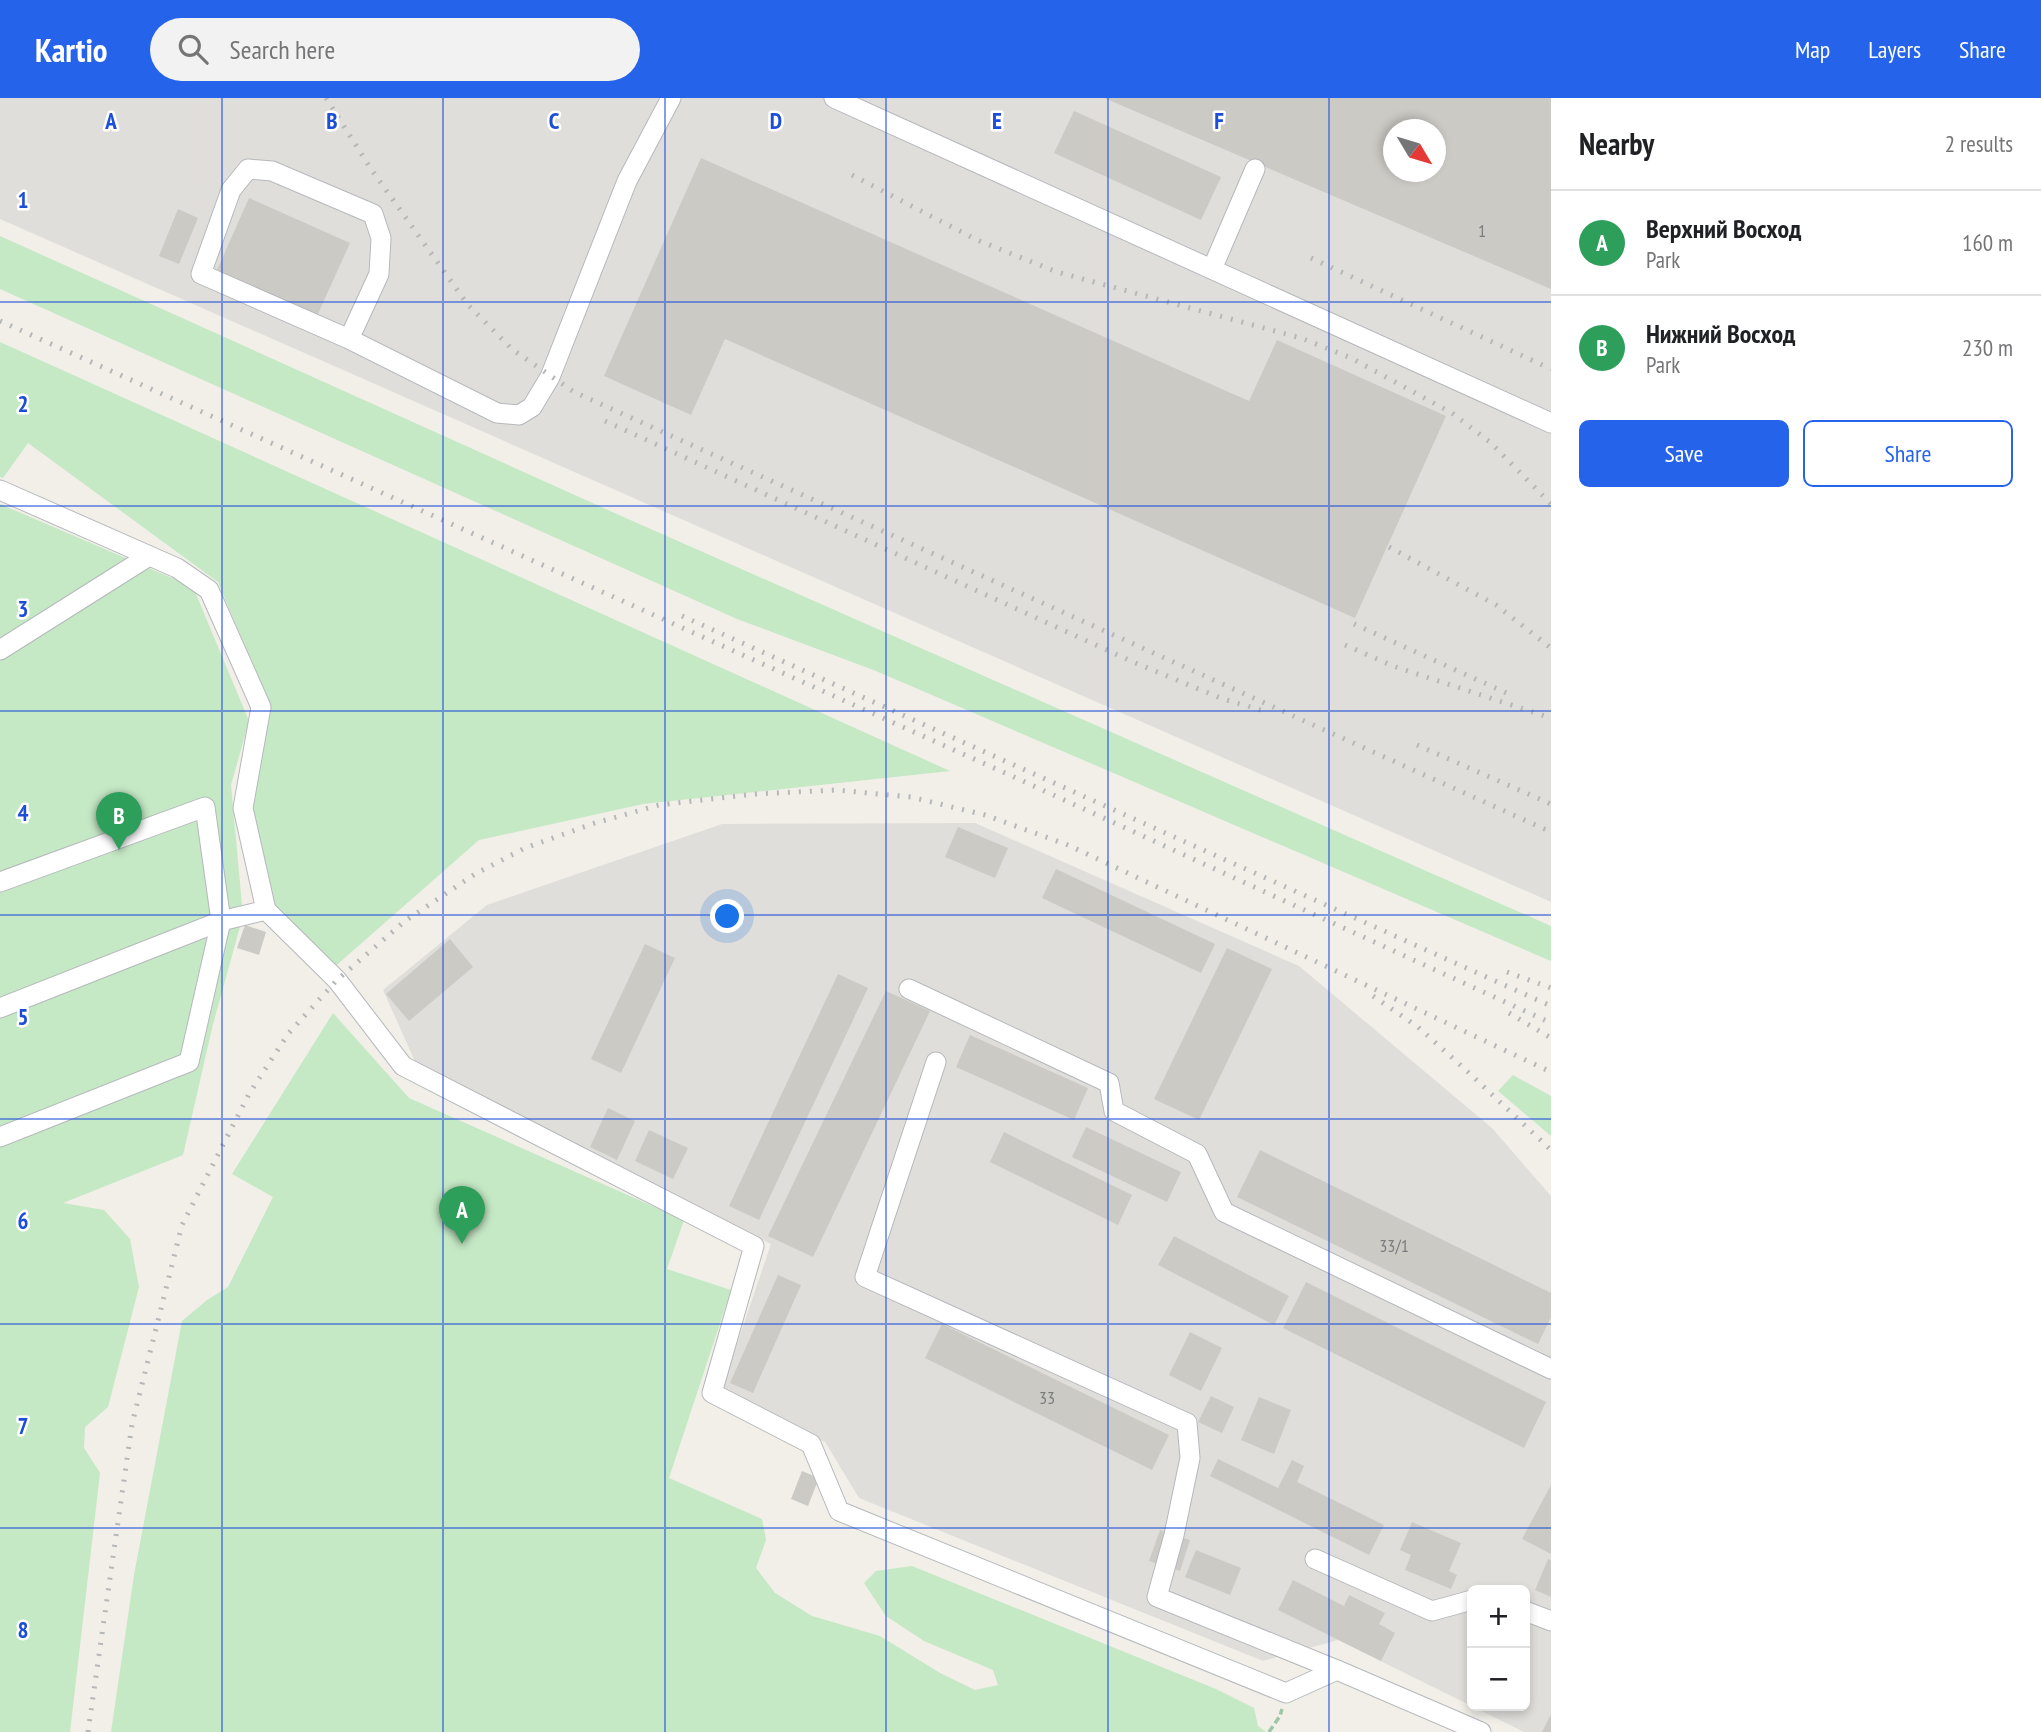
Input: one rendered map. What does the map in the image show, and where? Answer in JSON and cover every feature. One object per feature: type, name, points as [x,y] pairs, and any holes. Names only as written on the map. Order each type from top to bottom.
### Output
[{"type":"lane","points":[[349,339],[379,274],[381,237],[373,214],[272,171],[248,169],[231,190],[201,274],[349,339],[497,412],[519,415],[531,407],[550,377],[627,181],[671,98]]},
{"type":"lane","points":[[834,98],[1551,424]]},
{"type":"lane","points":[[1212,270],[1255,169]]},
{"type":"lane","points":[[0,490],[177,568],[209,590],[261,707],[243,808],[266,910],[337,980],[403,1066],[754,1246],[712,1393],[811,1444],[839,1511],[1286,1693],[1337,1670]]},
{"type":"lane","points":[[0,650],[149,556]]},
{"type":"lane","points":[[0,882],[205,807],[221,921],[189,1062],[0,1137]]},
{"type":"lane","points":[[0,1008],[221,921],[266,910]]},
{"type":"lane","points":[[909,989],[1109,1083],[1114,1111],[1197,1154],[1224,1212],[1551,1369]]},
{"type":"lane","points":[[936,1062],[865,1277],[1186,1423],[1190,1458],[1174,1535],[1157,1597],[1481,1732]]},
{"type":"lane","points":[[1315,1559],[1432,1611],[1467,1601]]},
{"type":"lane","points":[[1530,1613],[1551,1621]]},
{"type":"path","points":[[1269,1732],[1280,1716],[1286,1693]]},
{"type":"shaded area","points":[[0,98],[1551,98],[1551,902],[0,219]]},
{"type":"shaded area","points":[[975,823],[1299,966],[1492,1128],[1551,1196],[1551,1732],[1524,1732],[1482,1711],[1530,1711],[1530,1585],[1467,1585],[1467,1704],[1338,1640],[1263,1661],[859,1498],[825,1442],[720,1394],[771,1244],[418,1068],[383,990],[487,905],[722,824]]},
{"type":"green space","points":[[0,236],[628,519],[1551,926],[1551,961],[876,671],[737,619],[0,289]]},
{"type":"green space","points":[[0,342],[950,771],[643,804],[479,840],[331,970],[271,909],[253,808],[270,706],[218,582],[28,443],[3,478],[0,477]]},
{"type":"green space","points":[[0,504],[193,587],[249,721],[231,785],[243,916],[213,1024],[183,1155],[63,1203],[104,1210],[130,1239],[139,1287],[108,1407],[85,1427],[84,1448],[100,1473],[70,1732],[0,1732]]},
{"type":"green space","points":[[333,1013],[409,1098],[684,1220],[667,1269],[731,1290],[669,1478],[762,1519],[766,1540],[756,1568],[775,1593],[812,1616],[880,1636],[940,1673],[975,1690],[998,1685],[993,1670],[924,1641],[886,1616],[864,1583],[876,1571],[912,1566],[1216,1689],[1254,1708],[1258,1726],[1266,1732],[111,1732],[134,1575],[182,1321],[228,1287],[273,1197],[232,1174]]},
{"type":"green space","points":[[1513,1075],[1551,1096],[1551,1136],[1498,1091]]},
{"type":"building","points":[[1104,98],[1551,98],[1551,289]]},
{"type":"building","points":[[1074,111],[1221,177],[1201,220],[1054,153]]},
{"type":"building","points":[[701,158],[1249,401],[1277,340],[1446,416],[1355,618],[725,339],[691,415],[604,376]]},
{"type":"building","points":[[249,198],[350,243],[317,316],[217,270]]},
{"type":"building","points":[[178,209],[198,218],[179,264],[159,256]]},
{"type":"building","points":[[958,827],[1008,848],[995,878],[945,857]]},
{"type":"building","points":[[1056,869],[1215,944],[1201,973],[1042,898]]},
{"type":"building","points":[[245,925],[266,932],[259,955],[237,948]]},
{"type":"building","points":[[450,939],[473,967],[409,1021],[386,994]]},
{"type":"building","points":[[645,944],[675,958],[621,1073],[591,1059]]},
{"type":"building","points":[[1227,948],[1272,969],[1199,1120],[1154,1099]]},
{"type":"building","points":[[838,974],[868,988],[759,1220],[729,1206]]},
{"type":"building","points":[[886,991],[930,1011],[813,1257],[768,1236]]},
{"type":"building","points":[[970,1035],[1088,1088],[1074,1120],[956,1067]]},
{"type":"building","points":[[608,1108],[635,1121],[617,1160],[590,1147]]},
{"type":"building","points":[[1086,1127],[1181,1172],[1167,1202],[1072,1157]]},
{"type":"building","points":[[649,1130],[688,1148],[673,1179],[635,1161]]},
{"type":"building","points":[[1004,1132],[1132,1195],[1118,1225],[990,1162]]},
{"type":"building","points":[[1260,1150],[1551,1293],[1551,1317],[1538,1344],[1237,1197]]},
{"type":"building","points":[[1174,1236],[1289,1296],[1274,1325],[1158,1265]]},
{"type":"building","points":[[778,1275],[801,1285],[753,1393],[730,1383]]},
{"type":"building","points":[[1306,1282],[1546,1402],[1524,1448],[1283,1328]]},
{"type":"building","points":[[942,1324],[1169,1435],[1152,1470],[925,1358]]},
{"type":"building","points":[[1190,1332],[1222,1348],[1201,1391],[1169,1375]]},
{"type":"building","points":[[1211,1396],[1234,1407],[1222,1433],[1198,1422]]},
{"type":"building","points":[[1259,1397],[1291,1410],[1274,1454],[1241,1440]]},
{"type":"building","points":[[1218,1459],[1278,1488],[1292,1460],[1304,1466],[1297,1482],[1384,1525],[1369,1555],[1210,1476]]},
{"type":"building","points":[[802,1471],[819,1478],[808,1506],[791,1499]]},
{"type":"building","points":[[1551,1485],[1551,1554],[1522,1539]]},
{"type":"building","points":[[1412,1522],[1461,1543],[1449,1571],[1457,1575],[1451,1589],[1405,1570],[1411,1555],[1400,1550]]},
{"type":"building","points":[[1160,1530],[1190,1540],[1180,1571],[1149,1561]]},
{"type":"building","points":[[1196,1550],[1241,1568],[1230,1595],[1185,1577]]},
{"type":"building","points":[[1548,1559],[1551,1560],[1551,1597],[1535,1590]]},
{"type":"building","points":[[1293,1580],[1344,1606],[1349,1595],[1385,1613],[1379,1624],[1395,1633],[1381,1661],[1278,1610]]},
{"type":"building","points":[[1551,1714],[1551,1732],[1542,1732]]},
{"type":"railway","points":[[326,98],[371,169],[468,305],[513,350],[574,392],[1551,832]]},
{"type":"railway","points":[[852,175],[977,240],[1057,272],[1301,338],[1351,358],[1452,413],[1491,443],[1551,504]]},
{"type":"railway","points":[[1311,258],[1551,369]]},
{"type":"railway","points":[[0,321],[1014,777],[1551,1023]]},
{"type":"railway","points":[[605,421],[1133,662],[1223,699],[1264,711]]},
{"type":"railway","points":[[1389,547],[1496,605],[1551,648]]},
{"type":"railway","points":[[682,616],[1551,1006]]},
{"type":"railway","points":[[1354,624],[1513,696]]},
{"type":"railway","points":[[1345,645],[1393,666],[1551,718]]},
{"type":"railway","points":[[1417,745],[1551,804]]},
{"type":"railway","points":[[88,1732],[132,1424],[182,1225],[249,1094],[288,1034],[337,980],[405,921],[475,874],[525,848],[595,823],[659,805],[755,794],[836,790],[911,797],[985,815],[1068,845],[1551,1072]]},
{"type":"railway","points":[[1507,972],[1551,988]]},
{"type":"railway","points":[[1373,996],[1418,1027],[1551,1150]]},
{"type":"railway","points":[[1509,1013],[1551,1038]]},
{"type":"place","name":"Нижний Восход","points":[[119,850]]},
{"type":"place","name":"Верхний Восход","points":[[462,1244]]}]
